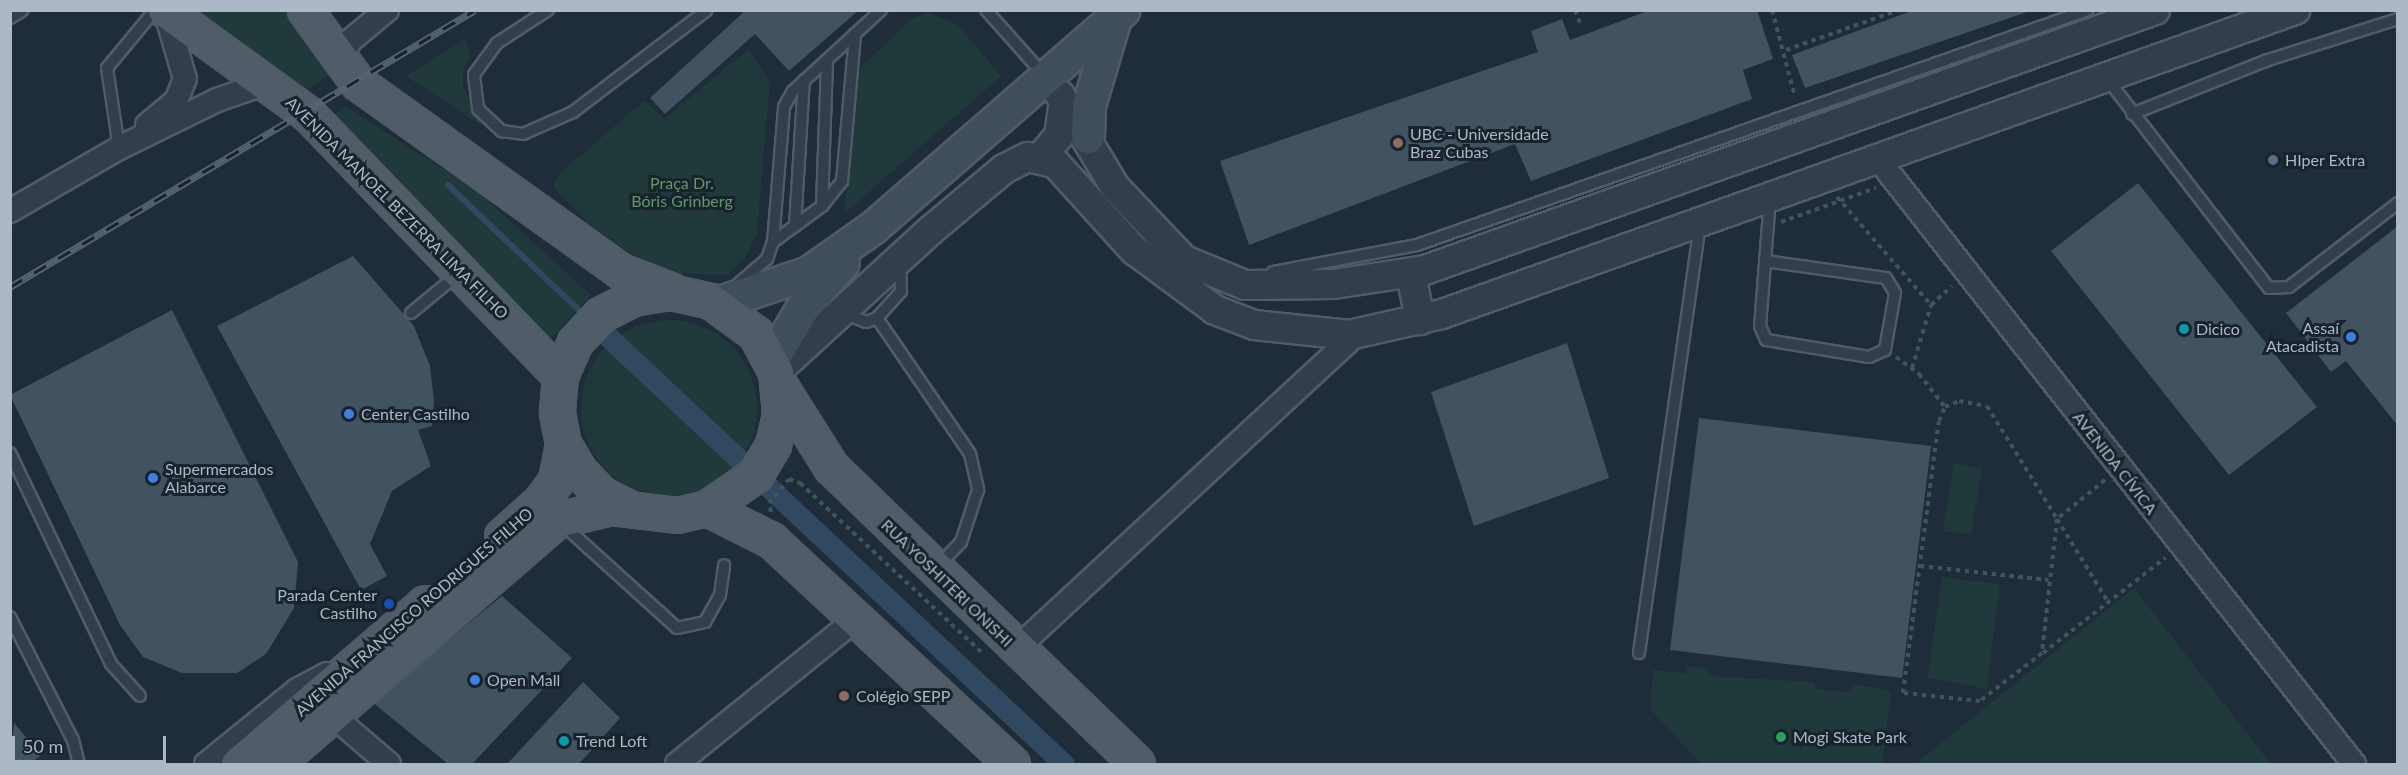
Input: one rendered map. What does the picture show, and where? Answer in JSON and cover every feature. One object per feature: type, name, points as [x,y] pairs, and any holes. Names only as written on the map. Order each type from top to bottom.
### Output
[{"type":"main road","name":"AVENIDA MANOEL BEZERRA LIMA FILHO","points":[[165,10],[194,36],[268,82],[308,114],[462,271],[560,376]]},
{"type":"main road","points":[[305,10],[343,69],[621,271],[709,301]]},
{"type":"main road","points":[[1088,137],[1089,106],[1119,15]]},
{"type":"main road","name":"AVENIDA FRANCISCO RODRIGUES FILHO","points":[[709,301],[809,273],[873,228],[1055,90],[1119,15]]},
{"type":"main road","name":"AVENIDA FRANCISCO RODRIGUES FILHO","points":[[776,372],[803,308],[873,228]]},
{"type":"main road","name":"AVENIDA FRANCISCO RODRIGUES FILHO","points":[[275,765],[557,520],[589,510],[629,508],[677,515],[707,508],[755,475],[773,445],[780,414],[776,372],[756,334],[709,301],[669,292],[633,298],[600,315],[575,342],[560,376],[557,413],[564,444],[579,471],[601,494],[629,508]]},
{"type":"main road","name":"RUA YOSHITERI ONISHI","points":[[776,372],[831,467],[933,572],[1002,655],[1137,765]]},
{"type":"main road","name":"AVENIDA FRANCISCO RODRIGUES FILHO","points":[[238,765],[541,501],[556,480],[564,444]]},
{"type":"main road","points":[[707,508],[771,540],[1012,765]]},
{"type":"street","points":[[119,148],[181,93],[185,69],[165,10]]},
{"type":"street","points":[[343,69],[344,50],[351,40],[387,10]]},
{"type":"street","points":[[1055,90],[1088,137],[1115,187],[1154,233],[1184,260],[1222,279],[1271,288],[1414,260],[2054,35],[2086,20],[2155,10]]},
{"type":"street","points":[[1042,156],[1071,176],[1142,258],[1215,310],[1254,325],[1311,334],[1356,334],[1431,317],[1817,181],[1886,170],[2063,93],[2295,10]]},
{"type":"street","points":[[2086,20],[2094,61],[2106,77]]},
{"type":"street","points":[[2054,35],[2068,75],[2063,93]]},
{"type":"street","points":[[10,211],[119,148],[217,100],[268,82]]},
{"type":"street","points":[[776,372],[899,258],[1004,169],[1042,156],[1059,136],[1055,90]]},
{"type":"street","name":"AVENIDA CÍVICA","points":[[1886,170],[1965,274],[2354,765]]},
{"type":"street","points":[[1414,260],[1431,317]]},
{"type":"street","points":[[1002,655],[1356,334]]},
{"type":"street","points":[[677,765],[855,620]]},
{"type":"street","points":[[206,765],[297,690],[366,653]]},
{"type":"street","points":[[332,715],[389,765]]},
{"type":"lane","points":[[10,18],[22,10]]},
{"type":"lane","points":[[119,148],[107,68],[155,10]]},
{"type":"lane","points":[[548,10],[483,56],[474,75],[475,101],[491,125],[524,134],[573,112],[707,10]]},
{"type":"lane","points":[[709,301],[761,266],[773,242],[784,107],[793,91],[881,10]]},
{"type":"lane","points":[[986,10],[1055,90]]},
{"type":"lane","points":[[2132,114],[2220,78],[2397,19]]},
{"type":"lane","points":[[773,242],[822,206],[842,181],[855,34]]},
{"type":"lane","points":[[822,206],[827,60]]},
{"type":"lane","points":[[2106,77],[2132,114],[2269,288],[2289,286],[2397,203]]},
{"type":"lane","points":[[795,226],[804,80]]},
{"type":"lane","points":[[1765,261],[1886,278],[1895,292],[1885,350],[1869,357],[1766,340],[1760,326],[1765,261],[1771,196]]},
{"type":"lane","points":[[1639,653],[1701,222]]},
{"type":"lane","points":[[840,311],[866,322],[877,318],[901,291],[899,258]]},
{"type":"lane","points":[[411,313],[462,271]]},
{"type":"lane","points":[[877,318],[951,421],[970,454],[978,490],[961,542],[933,572]]},
{"type":"lane","points":[[10,453],[111,664],[140,696]]},
{"type":"lane","points":[[557,520],[677,628],[705,622],[720,595],[724,565]]},
{"type":"lane","points":[[10,617],[73,740],[79,765]]},
{"type":"path","points":[[1575,10],[1580,23]]},
{"type":"path","points":[[1772,10],[1786,50],[1782,60]]},
{"type":"path","points":[[1786,50],[1899,10]]},
{"type":"path","points":[[1768,226],[1841,202],[1886,170]]},
{"type":"path","points":[[1817,181],[1841,202],[1931,305]]},
{"type":"path","points":[[1912,368],[1931,305],[1965,274]]},
{"type":"path","points":[[1885,350],[1912,368],[1945,407]]},
{"type":"path","points":[[2108,602],[1987,406],[1959,401],[1945,407],[1939,421],[1903,693],[1990,699],[2042,653],[2181,546]]},
{"type":"path","points":[[2042,653],[2056,519],[2120,468]]},
{"type":"path","points":[[772,516],[769,502],[789,478],[800,483],[1002,655]]},
{"type":"path","points":[[1920,566],[2048,580]]},
{"type":"green space","points":[[183,11],[290,11],[331,74],[304,92]]},
{"type":"green space","points":[[928,13],[957,24],[1001,76],[844,214],[859,69],[911,19]]},
{"type":"green space","points":[[465,39],[471,56],[463,71],[463,87],[482,119],[479,124],[406,76]]},
{"type":"green space","name":"Praça Dr. Bóris Grinberg","points":[[749,49],[770,82],[757,233],[745,258],[727,275],[676,273],[632,254],[589,224],[553,187],[560,173],[645,100],[664,119]]},
{"type":"green space","points":[[346,106],[478,192],[591,295],[551,339],[332,115]]},
{"type":"green space","points":[[669,320],[703,327],[718,335],[731,346],[742,359],[750,374],[757,408],[750,442],[742,457],[731,470],[718,481],[703,489],[669,496],[635,489],[620,481],[607,470],[596,457],[588,442],[581,408],[588,374],[596,359],[607,346],[620,335],[635,327]]},
{"type":"green space","points":[[1954,463],[1982,468],[1971,535],[1943,531]]},
{"type":"green space","points":[[1942,577],[2000,584],[1987,689],[1927,678]]},
{"type":"green space","points":[[2134,588],[2271,764],[1915,764]]},
{"type":"green space","name":"Mogi Skate Park","points":[[1687,666],[1707,668],[1710,676],[1814,682],[1817,689],[1850,692],[1854,684],[1891,691],[1882,764],[1701,764],[1650,709],[1653,670],[1687,673]]},
{"type":"building","points":[[746,10],[859,10],[789,71],[755,34],[665,114],[650,98]]},
{"type":"building","points":[[1650,10],[1757,10],[1773,59],[1743,70],[1752,99],[1531,181],[1515,144],[1249,245],[1220,161],[1538,52],[1531,31],[1562,19],[1570,40]]},
{"type":"building","points":[[1914,10],[2030,11],[1805,88],[1792,55]]},
{"type":"building","name":"Dicico","points":[[2138,183],[2317,407],[2229,475],[2051,251]]},
{"type":"building","name":"Assaí Atacadista","points":[[2398,226],[2398,426],[2346,361],[2331,372],[2286,313]]},
{"type":"building","name":"Center Castilho","points":[[353,256],[414,326],[430,366],[434,401],[432,426],[418,430],[431,466],[392,491],[370,544],[387,576],[361,590],[217,326]]},
{"type":"building","name":"Supermercados Alabarce","points":[[172,310],[298,562],[294,608],[266,654],[237,673],[182,673],[143,657],[120,625],[10,395]]},
{"type":"building","points":[[1567,343],[1609,478],[1474,526],[1431,392]]},
{"type":"building","points":[[1699,418],[1931,446],[1902,678],[1670,650]]},
{"type":"building","name":"Open Mall","points":[[502,596],[572,658],[472,764],[448,764],[372,702]]},
{"type":"building","name":"Trend Loft","points":[[583,682],[620,718],[579,764],[507,764]]},
{"type":"building","points":[[14,723],[41,755],[30,764],[10,764]]},
{"type":"waterway","points":[[448,185],[584,315]]},
{"type":"waterway","points":[[602,331],[1064,764]]},
{"type":"railway","points":[[10,287],[475,10]]},
{"type":"place","name":"UBC - Universidade Braz Cubas","points":[[1398,143]]},
{"type":"place","name":"HIper Extra","points":[[2273,160]]},
{"type":"place","name":"Dicico","points":[[2184,329]]},
{"type":"place","name":"Assaí Atacadista","points":[[2351,337]]},
{"type":"place","name":"Center Castilho","points":[[349,414]]},
{"type":"place","name":"Supermercados Alabarce","points":[[153,478]]},
{"type":"place","name":"Parada Center Castilho","points":[[389,604]]},
{"type":"place","name":"Open Mall","points":[[475,680]]},
{"type":"place","name":"Colégio SEPP","points":[[844,696]]},
{"type":"place","name":"Mogi Skate Park","points":[[1781,737]]},
{"type":"place","name":"Trend Loft","points":[[564,741]]}]
